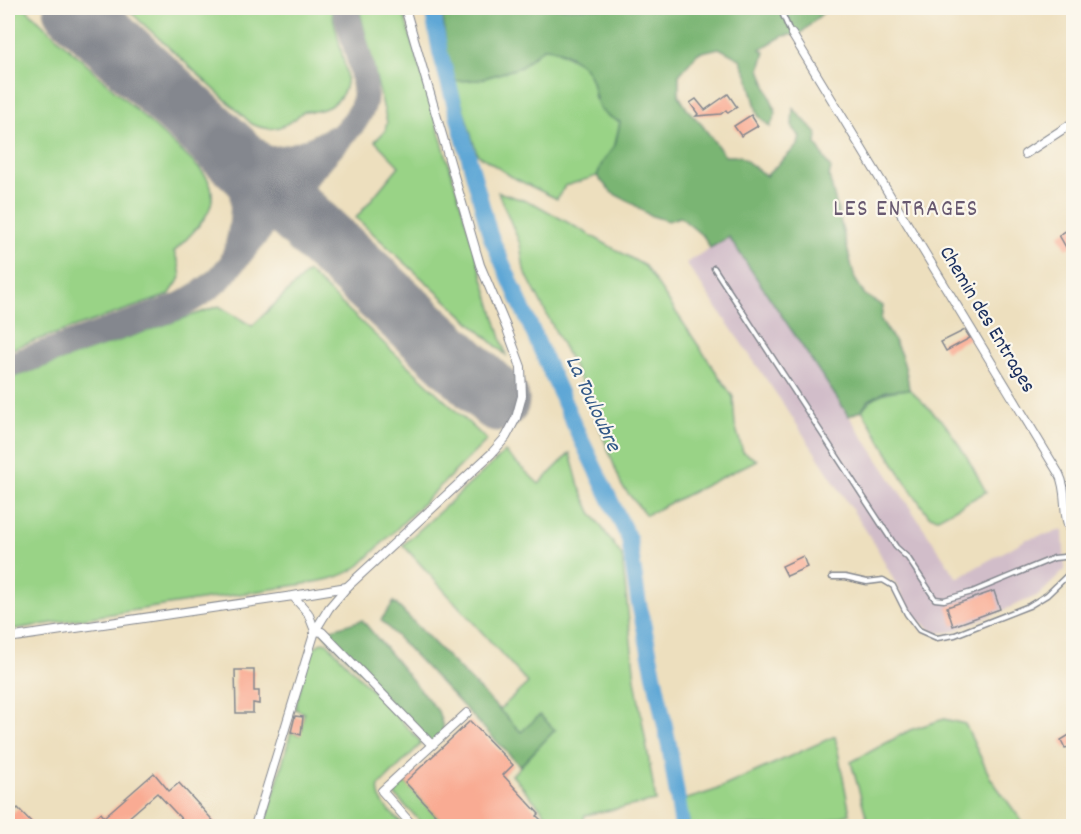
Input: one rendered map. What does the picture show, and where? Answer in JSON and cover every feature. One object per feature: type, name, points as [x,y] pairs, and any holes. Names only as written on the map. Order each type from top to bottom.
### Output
[{"type":"street","points":[[255,826],[315,631],[329,608],[347,588],[507,437],[516,418],[522,396],[520,367],[480,265],[405,8]]},
{"type":"street","name":"Chemin des Entrages","points":[[792,34],[1059,474],[1064,495],[1065,519],[1074,538]]},
{"type":"street","points":[[1025,154],[1074,122]]},
{"type":"street","points":[[8,638],[347,588]]},
{"type":"street","points":[[293,596],[308,613],[315,631]]},
{"type":"street","points":[[315,631],[321,632],[432,745]]},
{"type":"street","points":[[413,826],[382,791],[466,713]]},
{"type":"lane","points":[[780,8],[792,34]]},
{"type":"lane","points":[[714,268],[896,547],[908,558],[935,599],[944,600],[972,592],[1054,558],[1074,556]]},
{"type":"lane","points":[[832,577],[845,577],[867,582],[884,580],[893,586],[919,630],[937,638],[955,636],[1029,606],[1047,595],[1074,569]]},
{"type":"shaded area","points":[[729,236],[957,578],[1027,539],[1063,530],[1065,570],[1039,595],[951,632],[935,633],[912,615],[876,546],[788,411],[686,263]]},
{"type":"green space","points":[[8,8],[25,8],[194,163],[207,178],[212,189],[212,199],[198,227],[174,252],[181,277],[169,295],[8,350]]},
{"type":"green space","points":[[126,8],[331,8],[346,71],[344,91],[330,106],[314,111],[304,111],[280,127],[269,129],[252,124]]},
{"type":"green space","points":[[359,8],[402,8],[506,355],[356,218],[399,166],[375,141],[385,131],[387,122]]},
{"type":"green space","points":[[442,8],[828,8],[800,34],[783,36],[760,49],[765,52],[760,69],[776,113],[770,127],[758,115],[748,77],[740,59],[719,48],[698,53],[679,75],[679,96],[725,156],[740,156],[766,176],[798,145],[800,137],[792,126],[793,108],[817,134],[816,144],[831,169],[829,176],[855,279],[865,295],[883,306],[881,320],[900,352],[906,369],[909,389],[886,391],[869,400],[862,410],[849,416],[729,237],[710,248],[704,237],[680,217],[668,221],[649,215],[612,193],[597,176],[602,163],[615,145],[620,122],[607,116],[601,110],[591,79],[584,67],[565,53],[543,48],[521,67],[478,80],[455,81],[446,49]]},
{"type":"green space","points":[[543,48],[553,48],[586,67],[592,80],[595,99],[620,122],[615,145],[602,163],[597,176],[565,186],[557,199],[512,177],[477,154],[455,81],[478,80],[521,67]]},
{"type":"green space","points":[[498,192],[535,204],[645,266],[733,397],[735,425],[743,452],[757,460],[646,515],[622,486],[585,389],[524,270],[520,244]]},
{"type":"green space","points":[[308,272],[487,440],[360,565],[340,576],[304,584],[8,630],[8,379],[219,306],[252,326]]},
{"type":"green space","points":[[909,389],[945,424],[967,457],[986,492],[938,518],[929,516],[904,480],[862,410],[877,396]]},
{"type":"green space","points":[[505,452],[539,484],[570,453],[579,486],[591,512],[622,556],[635,679],[656,801],[585,815],[582,826],[556,826],[512,775],[555,730],[522,733],[499,710],[528,683],[403,545]]},
{"type":"green space","points":[[394,602],[521,732],[540,715],[555,730],[520,766],[381,620]]},
{"type":"green space","points":[[362,620],[438,711],[445,733],[432,745],[322,632]]},
{"type":"green space","points":[[322,642],[327,643],[420,741],[420,745],[379,786],[383,803],[405,826],[265,826],[291,732],[300,735],[304,713],[295,709],[310,651]]},
{"type":"green space","points":[[944,719],[965,724],[991,779],[1024,826],[869,826],[851,762],[910,730]]},
{"type":"green space","points":[[835,736],[850,814],[812,826],[690,826],[684,800],[713,791]]},
{"type":"green space","points":[[405,782],[446,826],[425,826],[393,793]]},
{"type":"building","points":[[728,94],[737,107],[728,113],[726,110],[721,114],[696,116],[698,114],[690,103],[696,99],[705,110]]},
{"type":"building","points":[[751,115],[758,126],[741,136],[734,126]]},
{"type":"building","points":[[1074,226],[1074,245],[1067,249],[1059,235]]},
{"type":"building","points":[[965,330],[970,338],[946,351],[941,342]]},
{"type":"building","points":[[803,556],[807,567],[787,576],[782,566]]},
{"type":"building","points":[[994,591],[1000,609],[953,626],[947,607]]},
{"type":"building","points":[[235,670],[254,670],[254,691],[259,691],[259,704],[253,703],[253,713],[236,713]]},
{"type":"building","points":[[295,716],[303,717],[301,735],[291,732]]},
{"type":"building","points":[[470,721],[513,765],[503,775],[547,826],[446,826],[405,782]]},
{"type":"building","points":[[1071,734],[1074,746],[1065,748],[1061,740]]},
{"type":"building","points":[[154,773],[169,791],[179,783],[218,826],[188,826],[157,793],[119,826],[98,826],[92,820],[101,813],[104,817]]},
{"type":"building","points":[[18,808],[35,826],[8,826],[8,817]]},
{"type":"waterway","name":"La Touloubre","points":[[432,8],[440,52],[490,235],[577,431],[629,539],[638,599],[669,745],[682,826]]},
{"type":"taxiway","points":[[8,366],[175,308],[199,295],[220,278],[284,200],[354,122],[361,109],[364,101],[364,79],[345,8]]},
{"type":"taxiway","points":[[227,147],[253,158],[274,159],[295,156],[333,139]]},
{"type":"taxiway","points":[[227,147],[241,178],[243,201],[242,225],[234,257]]},
{"type":"runway","points":[[75,8],[498,400]]},
{"type":"district","name":"LES ENTRAGES","points":[[906,210]]}]
